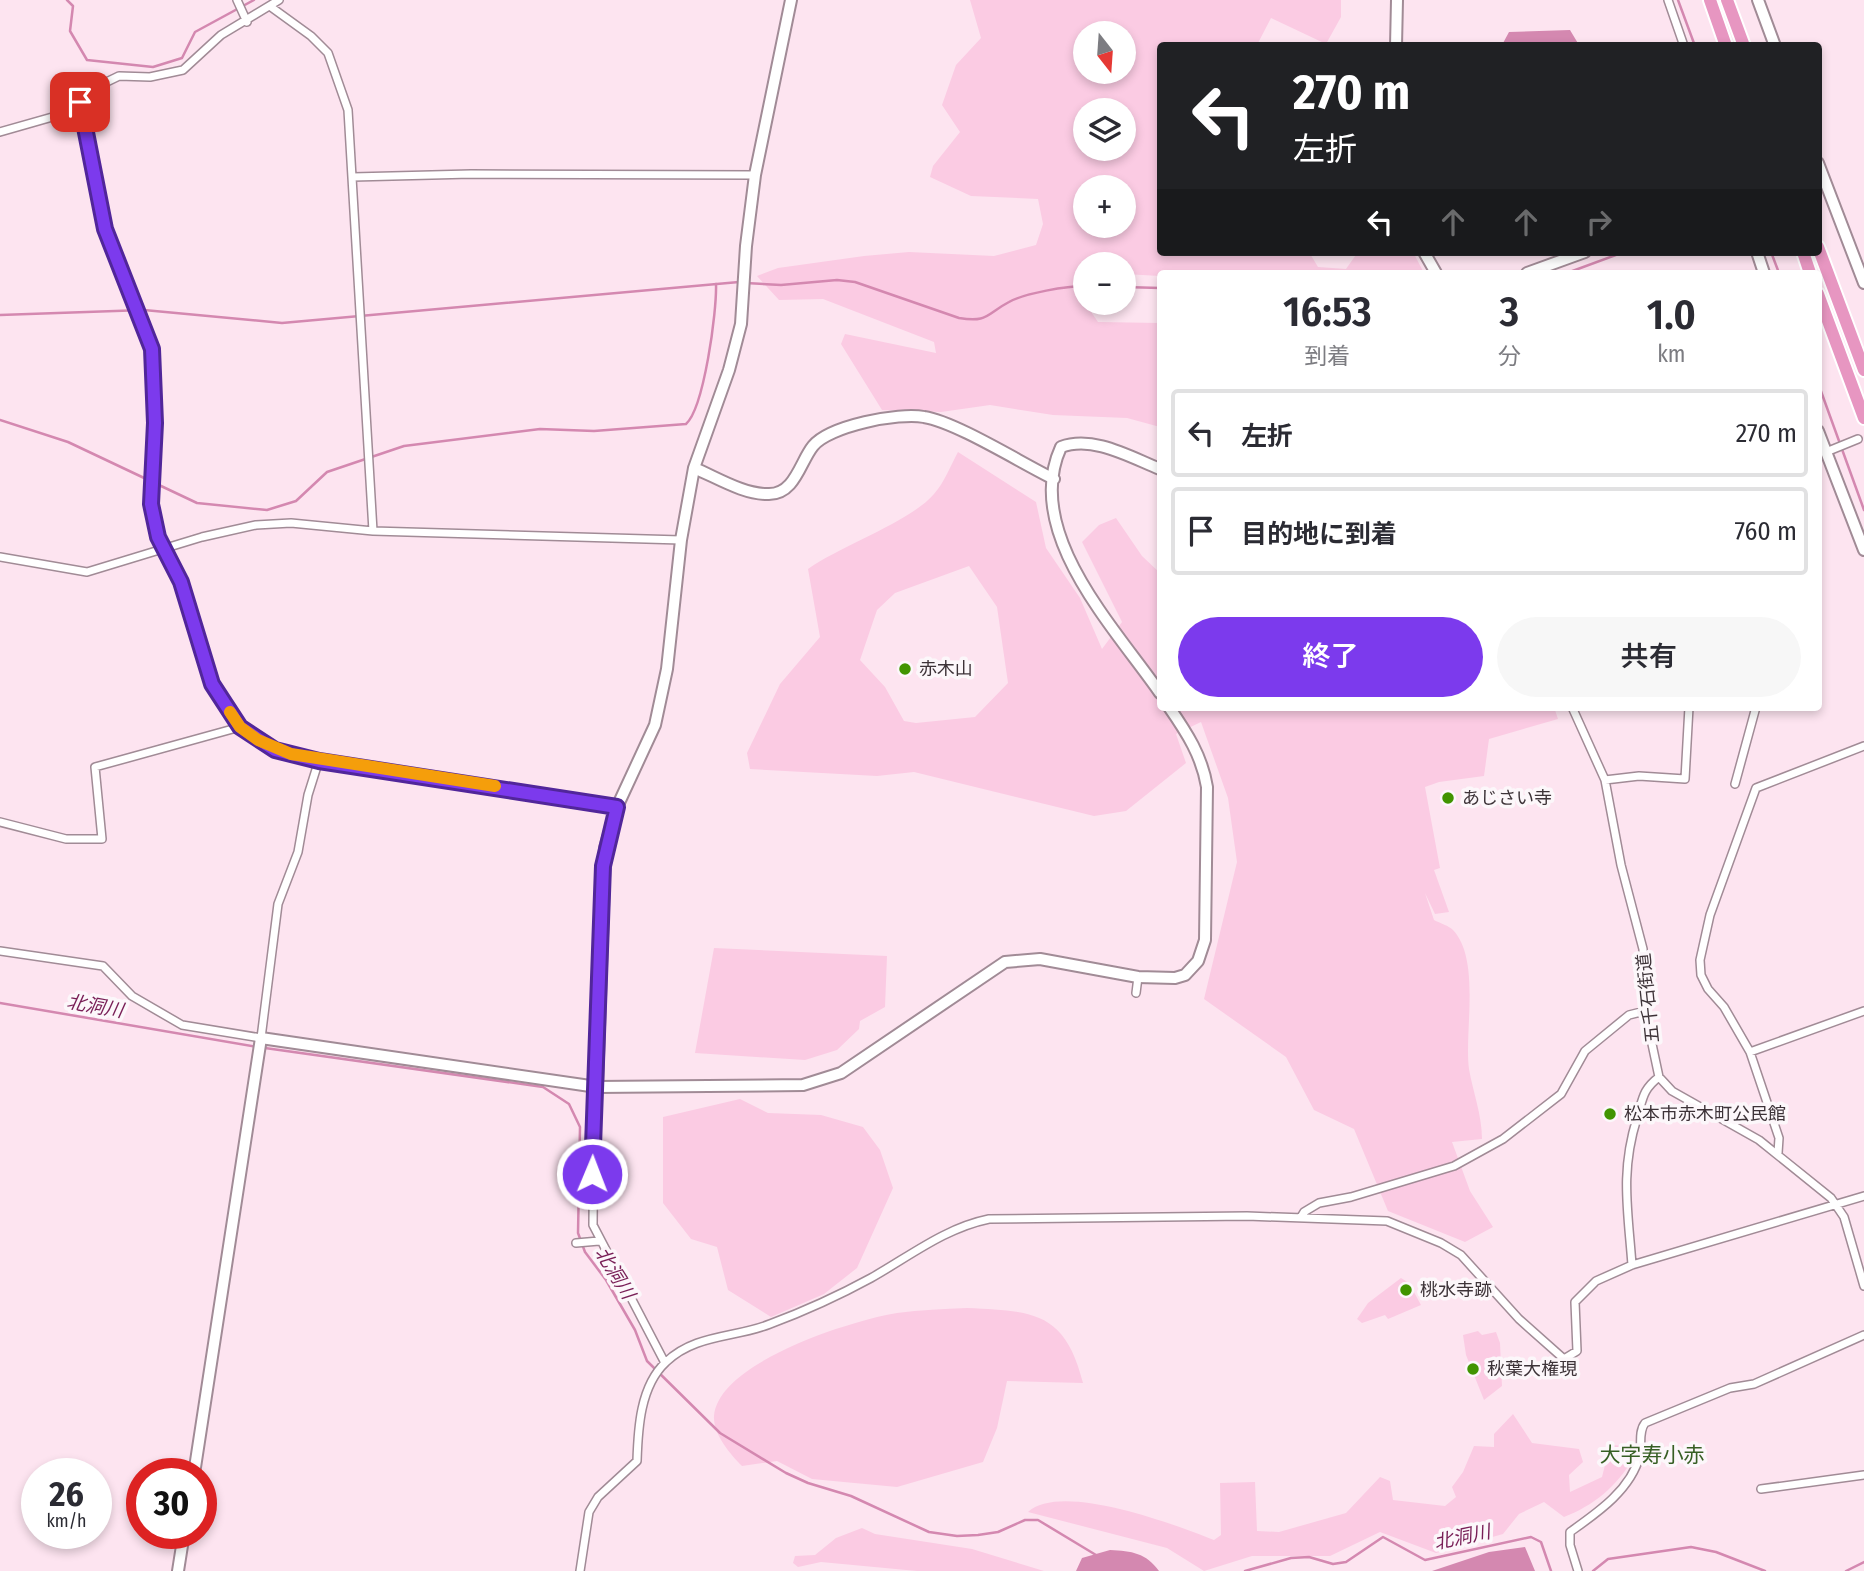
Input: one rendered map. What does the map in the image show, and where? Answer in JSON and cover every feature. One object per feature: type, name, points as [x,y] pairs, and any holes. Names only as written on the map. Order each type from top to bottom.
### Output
[{"type":"highway","points":[[1710,0],[1726,42]]},
{"type":"highway","points":[[1727,0],[1743,42]]},
{"type":"highway","points":[[1821,256],[1864,370]]},
{"type":"highway","points":[[1822,305],[1864,418]]},
{"type":"street","points":[[237,0],[247,22]]},
{"type":"street","points":[[0,132],[70,112],[88,91],[119,76],[150,77],[183,70],[221,35],[247,22],[279,0]]},
{"type":"street","points":[[665,1363],[593,1225],[594,1101],[597,1087],[603,866],[617,807],[655,725],[667,669],[681,540],[694,468],[729,370],[741,324],[746,246],[755,176],[791,0]]},
{"type":"street","points":[[1396,42],[1397,0]]},
{"type":"street","points":[[1668,0],[1683,42]]},
{"type":"street","points":[[1758,0],[1773,42]]},
{"type":"street","points":[[271,7],[311,36],[328,53],[348,110],[373,531]]},
{"type":"street","points":[[80,102],[105,229],[152,349],[155,423],[151,504],[164,551],[181,582],[212,684],[240,727],[275,750],[319,761],[617,807]]},
{"type":"street","points":[[353,177],[471,174],[755,176]]},
{"type":"street","points":[[1822,174],[1864,283]]},
{"type":"street","points":[[1535,270],[1575,256]]},
{"type":"street","points":[[694,468],[753,492],[770,495],[782,492],[793,481],[813,445],[825,435],[872,421],[911,415],[947,425],[1054,480]]},
{"type":"street","points":[[1858,439],[1826,449],[1864,550]]},
{"type":"street","points":[[1157,468],[1099,446],[1076,441],[1061,447],[1055,461],[1054,480],[1055,518],[1064,553],[1157,689]]},
{"type":"street","points":[[0,557],[46,567],[88,572],[164,551],[202,537],[256,525],[291,523],[373,531],[681,540]]},
{"type":"street","points":[[0,951],[103,966],[132,996],[182,1025],[597,1087],[803,1085],[841,1073],[1005,962],[1040,959],[1159,980],[1185,975],[1198,961],[1205,940],[1208,787],[1203,765],[1194,746],[1172,711]]},
{"type":"street","name":"五千石街道","points":[[1574,711],[1605,780],[1621,865],[1643,949],[1645,1011],[1659,1077]]},
{"type":"street","points":[[1605,780],[1639,776],[1685,779],[1689,711]]},
{"type":"street","points":[[1735,784],[1755,711]]},
{"type":"street","points":[[0,822],[66,839],[102,839],[95,767],[240,727]]},
{"type":"street","points":[[1778,1153],[1779,1138],[1750,1052],[1724,1007],[1708,989],[1701,975],[1700,960],[1710,915],[1756,788],[1864,746]]},
{"type":"street","points":[[196,1458],[261,1038],[278,904],[298,852],[308,795],[319,761]]},
{"type":"street","points":[[1136,993],[1138,977]]},
{"type":"street","points":[[1301,1217],[1304,1212],[1319,1203],[1454,1166],[1503,1139],[1561,1094],[1585,1051],[1629,1015],[1645,1011]]},
{"type":"street","points":[[1750,1052],[1864,1011]]},
{"type":"street","points":[[1632,1265],[1624,1187],[1629,1145],[1646,1087],[1659,1077],[1672,1091],[1778,1153],[1812,1179],[1837,1205],[1843,1217],[1864,1286]]},
{"type":"street","points":[[580,1571],[589,1512],[598,1497],[637,1461],[638,1429],[647,1391],[665,1363],[686,1349],[722,1334],[765,1326],[824,1303],[962,1224],[989,1219],[1301,1217],[1387,1221],[1441,1243],[1461,1255],[1520,1319],[1564,1359],[1577,1350],[1575,1302],[1597,1280],[1632,1265],[1864,1196]]},
{"type":"street","points":[[576,1243],[599,1241]]},
{"type":"street","points":[[1578,1571],[1570,1545],[1570,1532],[1613,1499],[1627,1480],[1639,1456],[1641,1428],[1645,1423],[1730,1388],[1754,1384],[1864,1335]]},
{"type":"street","points":[[1760,1489],[1864,1475]]},
{"type":"street","points":[[178,1571],[181,1549]]},
{"type":"shaded area","points":[[970,0],[1341,0],[1341,17],[1327,42],[1322,42],[1271,18],[1259,42],[1157,42],[1157,256],[1311,256],[1318,267],[1346,269],[1355,256],[1415,256],[1422,270],[1157,270],[1157,276],[1136,275],[1136,252],[1073,252],[1073,315],[1093,315],[1098,322],[1157,323],[1157,426],[1127,418],[1053,415],[990,405],[941,412],[882,410],[841,344],[845,334],[936,353],[934,342],[823,299],[779,300],[757,276],[778,268],[864,256],[909,252],[994,256],[1036,245],[1043,224],[1038,199],[971,196],[930,177],[933,166],[960,132],[942,105],[956,65],[981,38]]},
{"type":"shaded area","points":[[1570,30],[1577,42],[1504,42],[1509,32]]},
{"type":"shaded area","points":[[958,452],[1036,502],[1046,548],[1080,598],[1102,649],[1122,622],[1082,542],[1099,525],[1116,518],[1142,556],[1157,570],[1157,711],[1555,711],[1558,719],[1489,739],[1484,776],[1439,782],[1425,787],[1440,868],[1434,870],[1449,912],[1435,914],[1425,893],[1434,920],[1453,930],[1462,943],[1467,959],[1470,997],[1469,1069],[1482,1130],[1482,1139],[1452,1142],[1470,1191],[1493,1227],[1465,1242],[1388,1211],[1354,1129],[1314,1110],[1286,1057],[1204,999],[1237,862],[1228,798],[1201,722],[1176,734],[1186,763],[1126,811],[1094,816],[914,772],[877,776],[750,769],[747,753],[780,684],[820,637],[808,569],[909,514],[938,490]],"holes":[[[969,566],[997,607],[1008,683],[975,717],[916,723],[904,721],[885,687],[860,660],[877,610],[895,593]]]},
{"type":"shaded area","points":[[714,948],[887,956],[885,1007],[860,1021],[859,1029],[837,1050],[805,1060],[695,1053]]},
{"type":"shaded area","points":[[740,1099],[768,1113],[821,1115],[863,1127],[880,1150],[893,1188],[857,1268],[824,1294],[771,1317],[728,1290],[717,1247],[691,1239],[663,1203],[663,1117]]},
{"type":"shaded area","points":[[1401,1278],[1409,1283],[1421,1305],[1388,1319],[1385,1315],[1362,1323],[1357,1319],[1368,1303]]},
{"type":"shaded area","points":[[967,1308],[1028,1314],[1056,1328],[1067,1341],[1076,1359],[1083,1383],[1007,1381],[997,1428],[983,1462],[897,1487],[812,1479],[777,1461],[742,1466],[719,1437],[714,1416],[721,1396],[738,1378],[790,1347],[850,1324],[877,1317]]},
{"type":"shaded area","points":[[1478,1331],[1482,1335],[1496,1332],[1500,1343],[1502,1386],[1484,1400],[1466,1355],[1463,1335]]},
{"type":"shaded area","points":[[1513,1414],[1532,1443],[1579,1449],[1583,1462],[1569,1475],[1570,1492],[1602,1477],[1610,1445],[1628,1446],[1632,1460],[1612,1487],[1575,1512],[1564,1517],[1544,1502],[1519,1514],[1503,1534],[1436,1553],[1380,1532],[1330,1556],[1252,1556],[1204,1571],[1167,1548],[1028,1512],[1044,1504],[1066,1501],[1091,1503],[1147,1516],[1214,1540],[1221,1535],[1220,1483],[1255,1482],[1257,1531],[1279,1532],[1346,1513],[1380,1477],[1390,1481],[1393,1500],[1445,1506],[1456,1497],[1452,1487],[1463,1472],[1474,1446],[1494,1447],[1494,1434]]},
{"type":"shaded area","points":[[862,1528],[875,1534],[972,1549],[1044,1571],[917,1571],[821,1562],[798,1567],[793,1563],[795,1556],[815,1555],[836,1538]]},
{"type":"shaded area","points":[[1525,1547],[1535,1571],[1432,1571],[1489,1552]]},
{"type":"shaded area","points":[[1110,1550],[1138,1554],[1149,1560],[1159,1571],[1076,1571],[1082,1558]]},
{"type":"waterway","points":[[67,0],[73,6],[70,31],[87,60],[153,67],[182,58],[195,32],[254,0]]},
{"type":"waterway","points":[[1678,0],[1694,42]]},
{"type":"waterway","points":[[1575,270],[1613,256]]},
{"type":"waterway","points":[[1773,256],[1778,270]]},
{"type":"waterway","points":[[746,283],[781,285],[837,280],[855,282],[959,318],[969,319],[982,318],[1025,296],[1073,287]]},
{"type":"waterway","points":[[0,315],[144,310],[282,323],[739,282]]},
{"type":"waterway","points":[[0,420],[68,442],[197,503],[267,510],[296,501],[327,472],[404,446],[540,429],[594,431],[686,424],[704,380],[712,336],[716,284]]},
{"type":"waterway","points":[[1136,287],[1157,288]]},
{"type":"waterway","points":[[1822,394],[1864,510]]},
{"type":"waterway","name":"北洞川","points":[[0,1003],[258,1047]]},
{"type":"waterway","name":"北洞川","points":[[265,1048],[543,1087],[569,1104],[580,1127],[578,1233],[585,1252],[606,1280],[635,1330],[647,1361],[720,1433],[786,1473],[851,1496],[929,1532],[957,1536],[978,1535],[998,1532],[1025,1520],[1038,1520],[1096,1555]]},
{"type":"waterway","name":"北洞川","points":[[1245,1571],[1291,1558],[1309,1557],[1333,1564],[1346,1562],[1383,1537],[1425,1560],[1531,1537],[1541,1542],[1551,1571]]},
{"type":"waterway","name":"北洞川","points":[[1593,1571],[1608,1559],[1691,1547],[1716,1552],[1765,1571]]},
{"type":"waterway","name":"北洞川","points":[[1846,1571],[1864,1562]]},
{"type":"slow traffic","points":[[230,712],[240,727],[275,750],[319,761],[495,786]]},
{"type":"place","name":"赤木山","points":[[905,669]]},
{"type":"place","name":"あじさい寺","points":[[1448,798]]},
{"type":"place","name":"松本市赤木町公民館","points":[[1610,1114]]},
{"type":"place","name":"桃水寺跡","points":[[1406,1290]]},
{"type":"place","name":"秋葉大権現","points":[[1473,1369]]},
{"type":"district","name":"大字寿小赤","points":[[1652,1455]]},
{"type":"route","points":[[80,102],[105,229],[152,349],[155,423],[151,504],[158,537],[181,582],[212,684],[240,727],[275,750],[319,761],[580,799],[617,807],[605,848],[603,866],[592,1174]]}]
